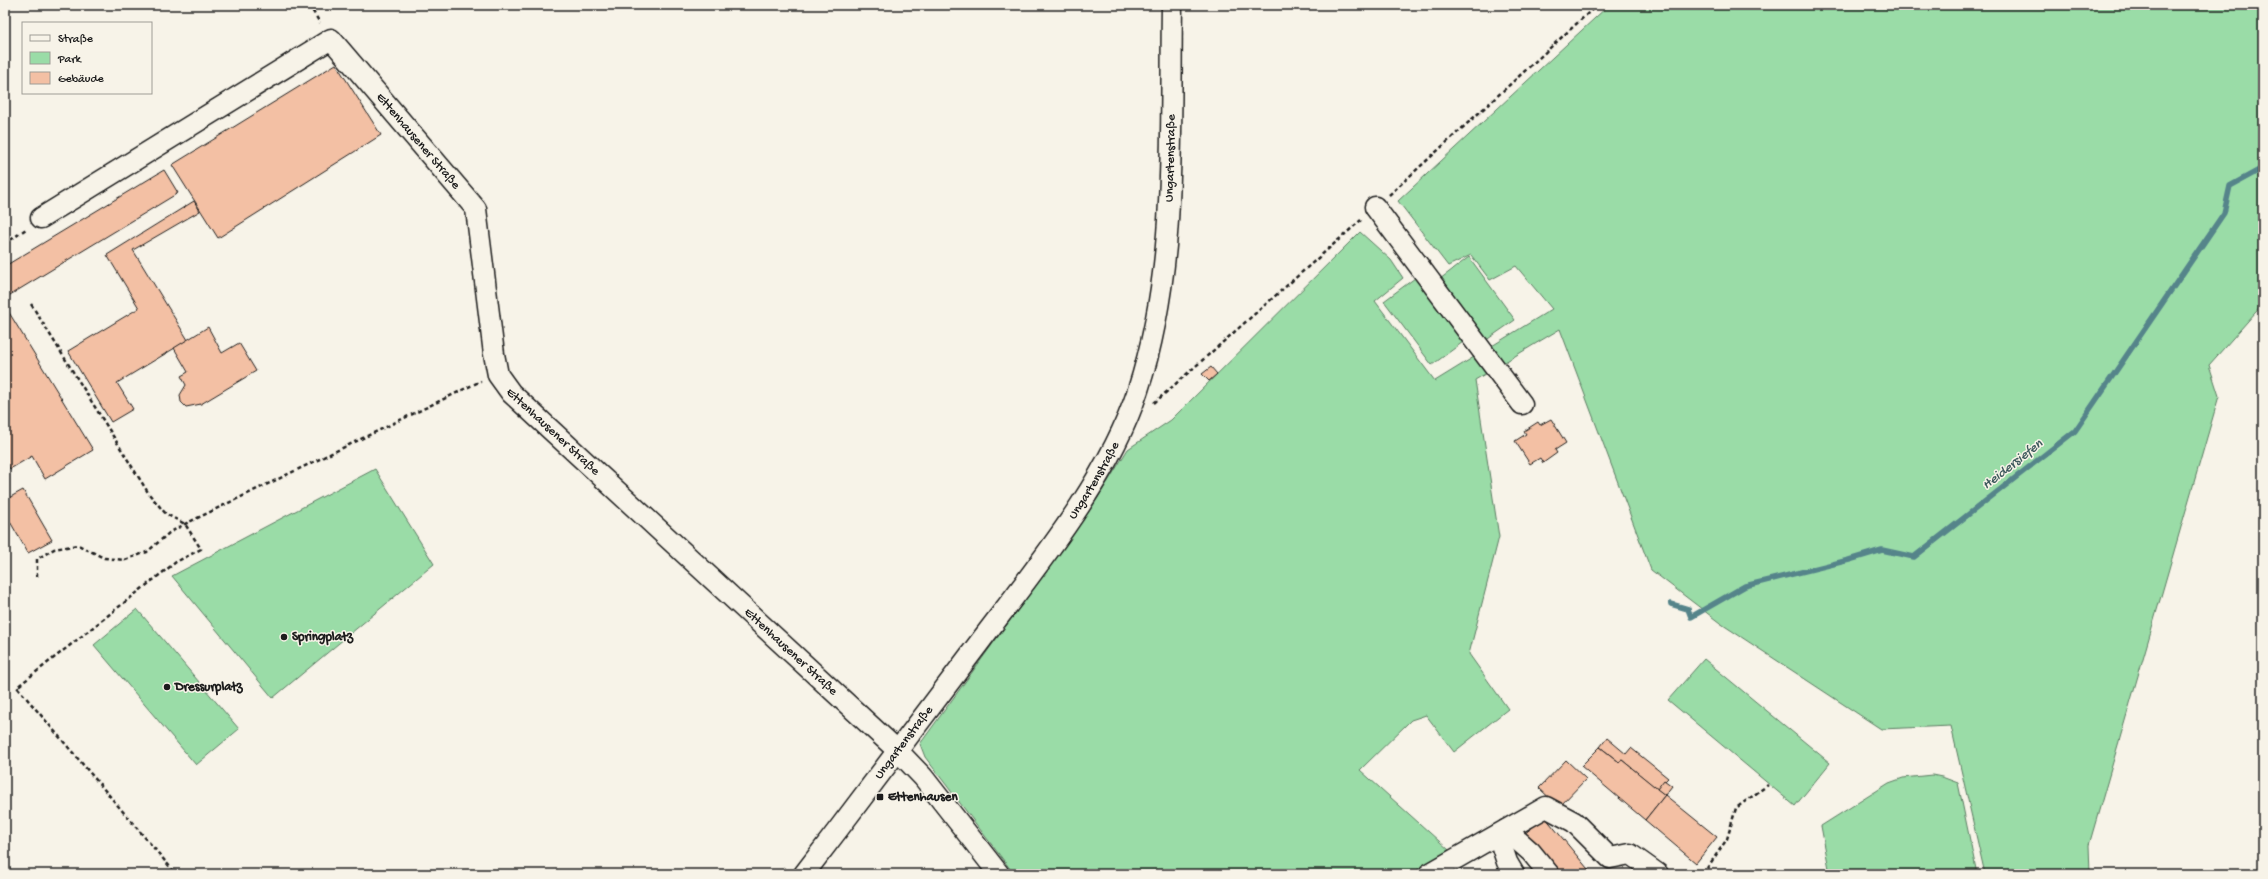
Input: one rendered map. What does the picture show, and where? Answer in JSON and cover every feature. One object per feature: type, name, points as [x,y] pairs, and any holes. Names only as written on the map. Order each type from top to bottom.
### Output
[{"type":"street","name":"Ungartenstraße","points":[[804,874],[1034,571],[1080,506],[1120,433],[1138,390],[1158,308],[1164,262],[1170,166],[1172,5]]},
{"type":"street","name":"Ettenhausener Straße","points":[[41,218],[331,39],[476,209],[498,376],[510,393],[924,776],[999,874]]},
{"type":"street","points":[[1375,207],[1522,404]]},
{"type":"street","points":[[1429,874],[1546,807],[1574,822],[1610,858],[1630,854],[1658,874]]},
{"type":"street","points":[[1502,832],[1507,862],[1514,874]]},
{"type":"street","points":[[1502,832],[1531,852],[1549,874]]},
{"type":"path","points":[[5,244],[41,218]]},
{"type":"path","points":[[31,304],[149,494],[166,514],[185,524],[201,549],[176,562],[17,687],[176,874]]},
{"type":"path","points":[[37,577],[37,559],[54,549],[78,545],[104,558],[125,560],[147,552],[169,532],[475,383],[498,376]]},
{"type":"path","points":[[1703,874],[1727,839],[1736,808],[1768,785]]},
{"type":"green space","points":[[1609,5],[2263,5],[2263,304],[2209,365],[2219,396],[2089,845],[2090,874],[1985,874],[1951,726],[1881,729],[1720,623],[1651,570],[1560,329],[1475,380],[1499,537],[1469,654],[1508,709],[1454,752],[1426,715],[1411,720],[1360,770],[1449,850],[1411,874],[1014,874],[925,757],[920,744],[1092,507],[1128,449],[1171,420],[1360,232],[1391,260],[1403,278],[1375,301],[1435,381],[1552,309],[1516,266],[1490,280],[1471,255],[1448,266],[1398,201]]},
{"type":"green space","points":[[1469,257],[1515,320],[1485,341],[1440,279]]},
{"type":"green space","points":[[1415,278],[1463,342],[1432,365],[1384,301]]},
{"type":"green space","name":"Springplatz","points":[[375,469],[434,564],[273,698],[172,576]]},
{"type":"green space","name":"Dressurplatz","points":[[137,609],[239,729],[196,765],[94,645]]},
{"type":"green space","points":[[1704,659],[1830,763],[1795,806],[1668,700]]},
{"type":"green space","points":[[1932,775],[1958,783],[1977,874],[1830,874],[1821,826],[1889,783],[1903,778]]},
{"type":"building","points":[[336,64],[381,135],[218,238],[172,165]]},
{"type":"building","points":[[164,170],[178,193],[5,298],[5,266]]},
{"type":"building","points":[[194,201],[200,211],[133,250],[188,340],[117,383],[133,409],[111,422],[68,351],[139,308],[107,255]]},
{"type":"building","points":[[5,306],[93,450],[45,479],[32,456],[10,469],[5,461]]},
{"type":"building","points":[[208,327],[222,353],[239,343],[256,371],[201,404],[186,407],[181,402],[180,395],[186,385],[181,376],[188,372],[174,348]]},
{"type":"building","points":[[1211,367],[1217,374],[1209,381],[1202,374]]},
{"type":"building","points":[[1551,419],[1566,443],[1555,450],[1557,453],[1543,463],[1540,458],[1530,464],[1515,441],[1526,434],[1524,431],[1538,422],[1540,425]]},
{"type":"building","points":[[23,490],[52,540],[28,553],[5,513],[5,500]]},
{"type":"building","points":[[1607,738],[1626,754],[1631,748],[1668,778],[1657,789],[1622,760],[1619,762],[1600,747]]},
{"type":"building","points":[[1600,747],[1619,762],[1622,760],[1665,795],[1645,820],[1581,766]]},
{"type":"building","points":[[1566,760],[1586,779],[1559,807],[1539,788]]},
{"type":"building","points":[[1664,780],[1672,786],[1665,795],[1657,789]]},
{"type":"building","points":[[1665,795],[1717,837],[1696,863],[1645,820]]},
{"type":"building","points":[[1545,817],[1592,874],[1555,874],[1523,835]]},
{"type":"waterway","name":"Heidersiefen","points":[[1671,604],[1688,609],[1691,617],[1745,586],[1849,560],[1882,550],[1914,557],[2075,431],[2224,213],[2230,186],[2263,168]]},
{"type":"place","name":"Springplatz","points":[[284,637]]},
{"type":"place","name":"Dressurplatz","points":[[167,687]]},
{"type":"place","name":"Ettenhausen","points":[[880,797]]}]
